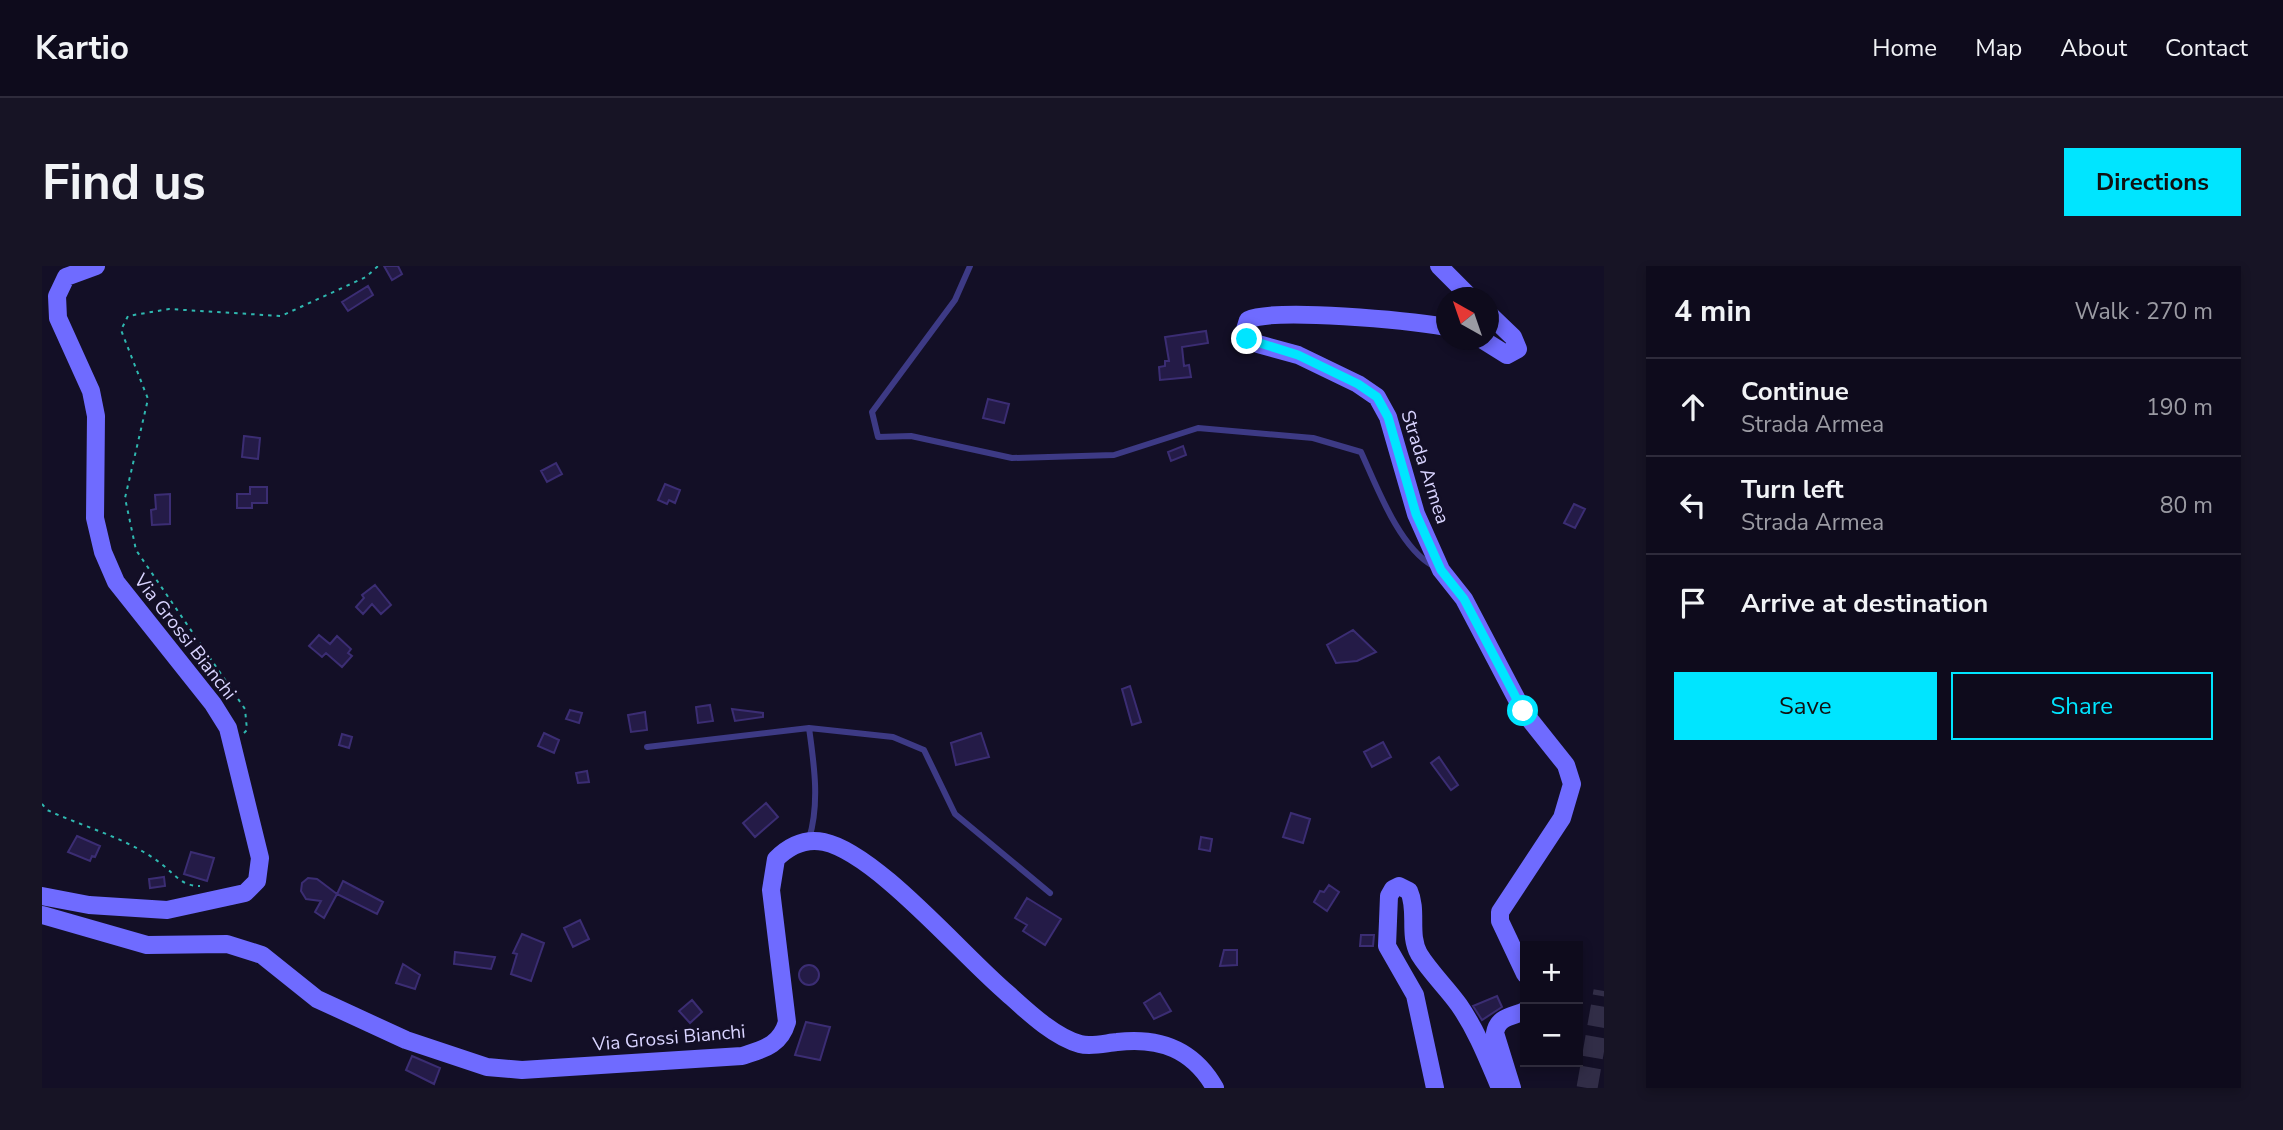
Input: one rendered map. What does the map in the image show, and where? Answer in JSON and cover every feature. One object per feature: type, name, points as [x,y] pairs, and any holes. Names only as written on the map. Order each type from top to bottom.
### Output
[{"type":"main road","name":"Via Grossi Bianchi","points":[[42,896],[89,905],[167,910],[245,893],[257,881],[260,858],[228,728],[213,704],[116,582],[103,552],[95,518],[91,391],[58,318],[57,307],[57,296],[66,277],[96,266]]},
{"type":"main road","points":[[1439,266],[1460,287]]},
{"type":"main road","name":"Strada Armea","points":[[1436,326],[1383,319],[1276,315],[1257,316],[1248,320],[1244,333],[1258,344],[1298,355],[1358,384],[1377,397],[1388,417],[1416,514],[1441,570],[1464,599],[1523,711],[1566,765],[1572,784],[1562,818],[1500,912],[1500,921],[1520,963]]},
{"type":"main road","points":[[1499,324],[1513,337],[1518,349],[1507,355],[1499,350]]},
{"type":"main road","name":"Via Grossi Bianchi","points":[[42,915],[147,945],[227,944],[262,955],[317,999],[440,1054],[488,1067],[522,1070],[742,1056],[772,1046],[783,1035],[787,1022],[771,890],[772,869],[776,859],[784,851],[809,841]]},
{"type":"main road","points":[[809,841],[843,849],[874,871],[916,906],[1006,992],[1063,1037],[1084,1045],[1129,1041],[1170,1044],[1194,1060],[1215,1088]]},
{"type":"main road","points":[[1435,1088],[1415,995],[1387,946],[1385,923],[1389,896],[1392,889],[1399,886],[1409,891],[1414,905],[1413,937],[1419,954],[1461,1007],[1482,1044],[1500,1088]]},
{"type":"main road","points":[[1512,1088],[1495,1033],[1497,1024],[1503,1018],[1520,1013]]},
{"type":"lane","points":[[970,266],[955,300],[873,412],[878,437],[911,436],[1012,458],[1114,455],[1198,428],[1313,438],[1361,452],[1398,527],[1425,561],[1441,570]]},
{"type":"lane","points":[[809,728],[815,779],[813,827],[809,841]]},
{"type":"lane","points":[[646,747],[809,728],[893,737],[924,750],[955,814],[1050,893]]},
{"type":"path","points":[[232,741],[247,730],[245,709],[136,551],[125,498],[148,399],[121,330],[128,316],[170,309],[281,316],[366,277],[378,266]]},
{"type":"path","points":[[42,805],[47,810],[127,843],[165,867],[179,881],[197,887],[207,886]]},
{"type":"building","points":[[384,266],[398,266],[402,274],[392,280]]},
{"type":"building","points":[[368,286],[373,295],[348,311],[342,302]]},
{"type":"building","points":[[1206,331],[1208,343],[1182,347],[1184,366],[1189,365],[1191,377],[1160,380],[1159,367],[1165,366],[1165,361],[1169,361],[1165,337]]},
{"type":"building","points":[[988,399],[1009,404],[1004,423],[983,418]]},
{"type":"building","points":[[244,436],[260,438],[258,459],[242,457]]},
{"type":"building","points":[[1183,446],[1186,455],[1171,461],[1168,452]]},
{"type":"building","points":[[556,463],[562,474],[547,482],[541,471]]},
{"type":"building","points":[[665,484],[680,490],[675,503],[669,500],[667,504],[658,500]]},
{"type":"building","points":[[250,487],[267,487],[267,503],[252,503],[252,508],[237,508],[237,494],[250,494]]},
{"type":"building","points":[[170,494],[170,524],[152,525],[151,510],[156,509],[155,495]]},
{"type":"building","points":[[1574,504],[1585,509],[1575,528],[1564,523]]},
{"type":"building","points":[[375,585],[391,605],[381,614],[372,604],[363,614],[356,607],[364,598],[362,595]]},
{"type":"building","points":[[1353,630],[1376,652],[1357,661],[1336,663],[1327,645]]},
{"type":"building","points":[[319,635],[330,644],[337,636],[351,649],[348,653],[352,656],[342,667],[326,653],[322,657],[309,646]]},
{"type":"building","points":[[1130,686],[1141,722],[1132,725],[1122,689]]},
{"type":"building","points":[[710,705],[713,721],[698,723],[696,707]]},
{"type":"building","points":[[732,709],[763,713],[763,717],[735,721]]},
{"type":"building","points":[[570,710],[582,713],[579,723],[566,719]]},
{"type":"building","points":[[645,712],[647,730],[631,732],[628,715]]},
{"type":"building","points":[[544,733],[559,740],[554,753],[538,746]]},
{"type":"building","points":[[981,733],[989,757],[956,765],[951,743]]},
{"type":"building","points":[[342,734],[352,737],[349,748],[339,745]]},
{"type":"building","points":[[1383,742],[1391,757],[1372,767],[1364,752]]},
{"type":"building","points":[[1439,757],[1458,785],[1451,790],[1431,763]]},
{"type":"building","points":[[587,771],[589,782],[578,783],[576,773]]},
{"type":"building","points":[[766,803],[778,817],[755,837],[743,823]]},
{"type":"building","points":[[1291,813],[1310,819],[1303,843],[1283,837]]},
{"type":"building","points":[[77,836],[100,846],[90,861],[68,852]]},
{"type":"building","points":[[1201,837],[1212,839],[1210,851],[1199,849]]},
{"type":"building","points":[[191,852],[214,858],[207,881],[184,874]]},
{"type":"building","points":[[164,877],[165,886],[150,888],[149,879]]},
{"type":"building","points":[[308,878],[317,879],[337,894],[324,918],[315,912],[321,901],[306,899],[301,891],[302,883]]},
{"type":"building","points":[[343,881],[383,902],[377,914],[337,894]]},
{"type":"building","points":[[1329,885],[1339,892],[1327,911],[1314,902],[1320,891],[1324,892]]},
{"type":"building","points":[[1027,898],[1061,919],[1045,945],[1023,931],[1027,925],[1015,918]]},
{"type":"building","points":[[580,920],[589,939],[573,947],[564,928]]},
{"type":"building","points":[[522,934],[544,943],[531,981],[511,974],[517,954],[513,953]]},
{"type":"building","points":[[1361,935],[1374,935],[1373,946],[1360,946]]},
{"type":"building","points":[[1224,950],[1237,950],[1237,965],[1220,966]]},
{"type":"building","points":[[455,952],[495,957],[491,969],[454,964]]},
{"type":"building","points":[[403,964],[420,975],[415,989],[396,983]]},
{"type":"building","points":[[809,965],[816,968],[819,975],[816,982],[809,985],[802,982],[799,975],[802,968]]},
{"type":"building","points":[[1160,993],[1171,1011],[1154,1019],[1144,1003]]},
{"type":"building","points":[[1497,996],[1502,1007],[1482,1020],[1473,1006]]},
{"type":"building","points":[[692,1000],[702,1012],[690,1023],[679,1011]]},
{"type":"building","points":[[806,1022],[830,1027],[820,1060],[795,1055]]},
{"type":"building","points":[[412,1056],[440,1068],[434,1084],[406,1070]]},
{"type":"tunnel","points":[[1587,1088],[1604,991]]},
{"type":"route","points":[[1247,339],[1298,355],[1358,384],[1377,397],[1388,417],[1416,514],[1441,570],[1464,599],[1523,711]]}]
